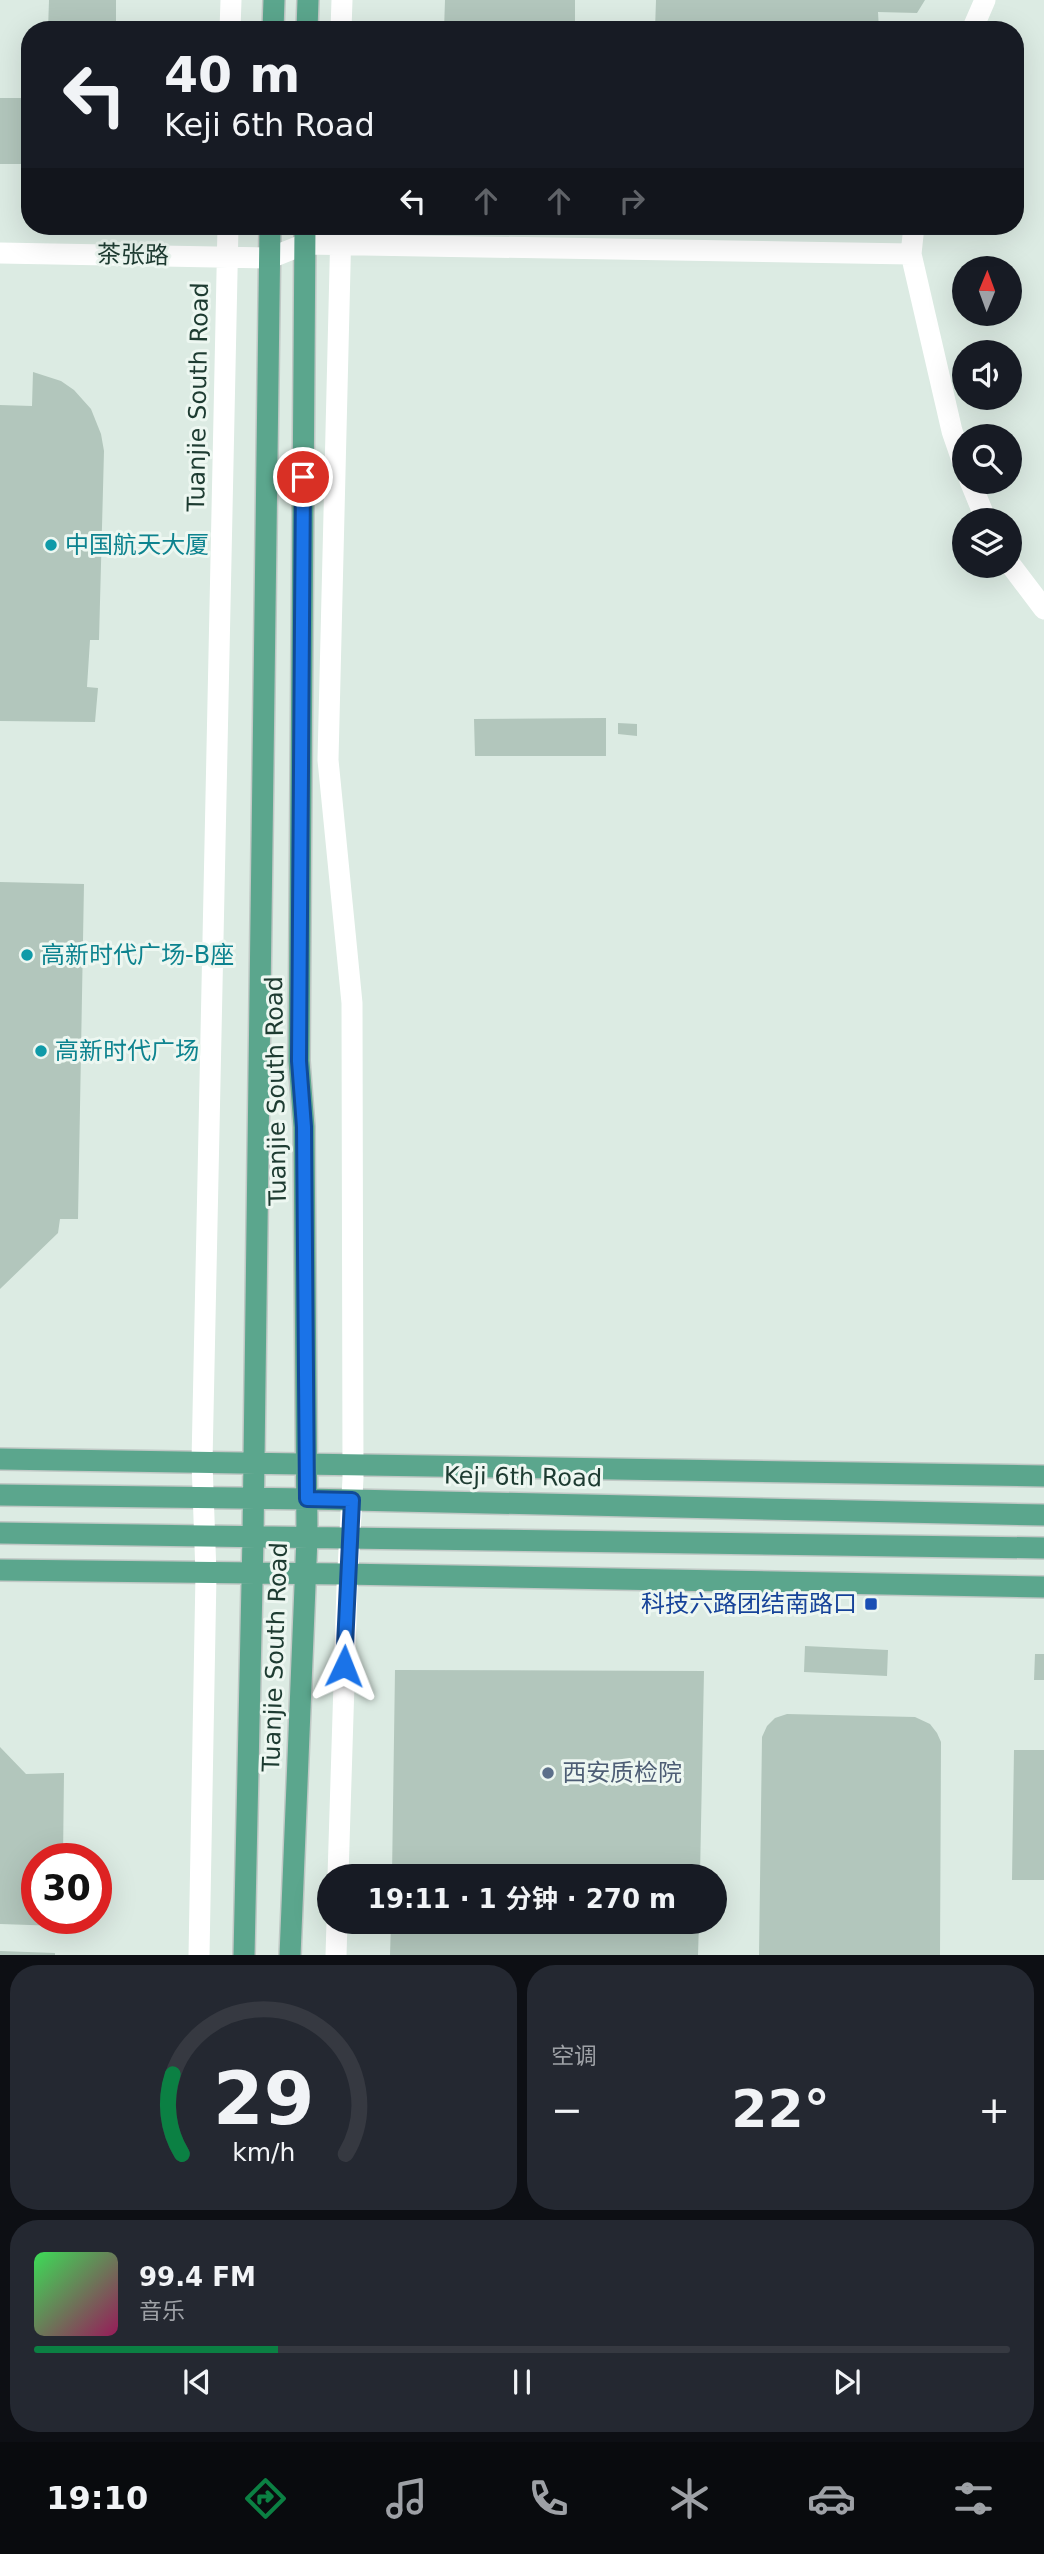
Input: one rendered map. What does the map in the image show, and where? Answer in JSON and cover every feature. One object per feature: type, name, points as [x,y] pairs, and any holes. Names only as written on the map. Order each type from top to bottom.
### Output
[{"type":"main road","points":[[273,21],[274,0]]},
{"type":"main road","points":[[307,21],[308,0]]},
{"type":"main road","name":"Tuanjie South Road","points":[[244,1955],[253,1537],[270,235]]},
{"type":"main road","name":"Tuanjie South Road","points":[[290,1955],[307,1537],[304,1127],[299,1061],[305,235]]},
{"type":"main road","points":[[0,1459],[1044,1476]]},
{"type":"main road","name":"Keji 6th Road","points":[[0,1495],[1044,1515]]},
{"type":"main road","points":[[0,1533],[1044,1548]]},
{"type":"main road","points":[[0,1570],[1044,1587]]},
{"type":"street","points":[[230,21],[231,0]]},
{"type":"street","points":[[341,21],[342,0]]},
{"type":"street","points":[[976,21],[985,0]]},
{"type":"street","name":"Tuanjie South Road","points":[[199,1955],[206,1574],[202,1462],[228,235]]},
{"type":"street","points":[[305,235],[911,254]]},
{"type":"street","name":"茶张路","points":[[0,253],[270,258],[305,235]]},
{"type":"street","points":[[338,1864],[353,1466],[352,1003],[328,760],[341,235]]},
{"type":"street","points":[[913,235],[911,254],[952,431]]},
{"type":"street","points":[[1021,578],[1044,609]]},
{"type":"street","points":[[336,1955],[337,1934]]},
{"type":"building","points":[[49,0],[116,0],[116,21],[48,21]]},
{"type":"building","points":[[445,0],[575,0],[575,21],[444,21]]},
{"type":"building","points":[[656,0],[925,0],[917,13],[878,12],[878,21],[655,21]]},
{"type":"building","points":[[0,98],[21,98],[21,164],[0,164]]},
{"type":"building","name":"中国航天大厦","points":[[33,372],[61,381],[74,390],[91,409],[101,434],[104,451],[99,640],[90,640],[87,687],[98,688],[95,722],[0,721],[0,405],[32,406]]},
{"type":"building","points":[[606,718],[606,756],[475,756],[474,719]]},
{"type":"building","points":[[618,723],[637,724],[637,736],[618,734]]},
{"type":"building","name":"高新时代广场","points":[[0,882],[84,884],[78,1219],[60,1219],[58,1233],[0,1289]]},
{"type":"building","points":[[805,1646],[888,1650],[887,1676],[804,1672]]},
{"type":"building","points":[[1035,1654],[1044,1654],[1044,1680],[1034,1680]]},
{"type":"building","name":"西安质检院","points":[[395,1670],[704,1671],[700,1864],[392,1864]]},
{"type":"building","points":[[787,1714],[915,1717],[930,1724],[937,1733],[941,1742],[940,1955],[759,1955],[762,1737],[775,1718]]},
{"type":"building","points":[[0,1747],[26,1774],[64,1773],[63,1843],[21,1843],[21,1925],[0,1924]]},
{"type":"building","points":[[1014,1750],[1044,1750],[1044,1880],[1012,1880]]},
{"type":"building","points":[[391,1934],[699,1934],[698,1955],[390,1955]]},
{"type":"building","points":[[0,1951],[55,1953],[55,1955],[0,1955]]},
{"type":"place","name":"中国航天大厦","points":[[51,545]]},
{"type":"place","name":"高新时代广场-B座","points":[[27,955]]},
{"type":"place","name":"高新时代广场","points":[[41,1051]]},
{"type":"place","name":"科技六路团结南路口","points":[[871,1604]]},
{"type":"place","name":"西安质检院","points":[[548,1773]]},
{"type":"route","points":[[303,477],[299,1061],[304,1127],[307,1499],[352,1500],[344,1666]]}]
